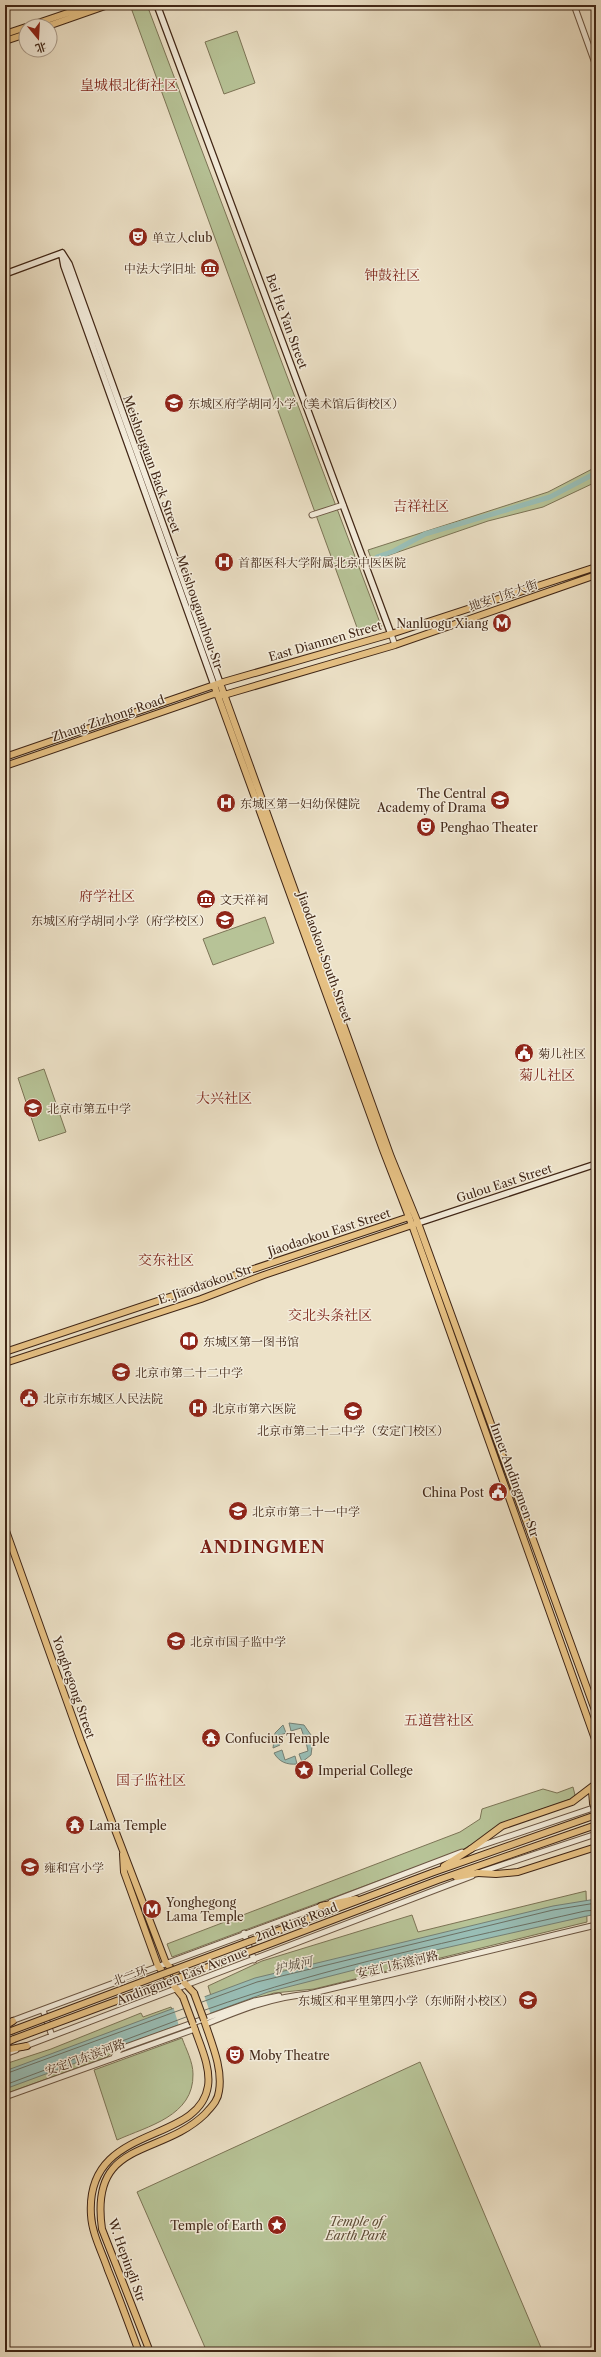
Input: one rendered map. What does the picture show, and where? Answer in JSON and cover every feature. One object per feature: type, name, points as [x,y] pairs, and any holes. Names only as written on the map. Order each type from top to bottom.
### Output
[{"type":"main road","points":[[53,18],[91,5]]},
{"type":"main road","points":[[58,22],[108,5]]},
{"type":"main road","name":"Bei He Yan Street","points":[[157,5],[391,634]]},
{"type":"main road","points":[[5,34],[18,30]]},
{"type":"main road","points":[[5,41],[18,37]]},
{"type":"main road","name":"Meishouguan Back Street","points":[[5,274],[62,253],[69,264],[217,684]]},
{"type":"main road","name":"East Dianmen Street","points":[[217,684],[391,634],[596,567]]},
{"type":"main road","name":"地安门东大街","points":[[395,645],[596,575]]},
{"type":"main road","name":"East Dianmen Street","points":[[221,695],[395,645]]},
{"type":"main road","points":[[217,684],[415,1224]]},
{"type":"main road","name":"Zhang Zizhong Road","points":[[5,757],[217,684]]},
{"type":"main road","name":"Zhang Zizhong Road","points":[[5,766],[164,710],[214,694],[221,695]]},
{"type":"main road","name":"Jiaodaokou South Street","points":[[221,695],[383,1150],[409,1216],[415,1224]]},
{"type":"main road","name":"Gulou East Street","points":[[415,1224],[596,1164]]},
{"type":"main road","name":"Jiaodaokou East Street","points":[[5,1352],[409,1216]]},
{"type":"main road","name":"E. Jiaodaokou Str","points":[[5,1364],[201,1299],[264,1275],[415,1224]]},
{"type":"main road","name":"Inner Andingmen Str","points":[[415,1224],[596,1713]]},
{"type":"main road","name":"Inner Andingmen Str","points":[[415,1224],[596,1742]]},
{"type":"main road","name":"Yonghegong Street","points":[[5,1528],[123,1852],[131,1868],[166,1963]]},
{"type":"main road","points":[[595,1783],[591,1796],[596,1812]]},
{"type":"main road","points":[[434,1872],[471,1849],[502,1826],[572,1802],[595,1783]]},
{"type":"main road","name":"2nd. Ring Road","points":[[256,1939],[374,1896],[434,1872],[596,1815]]},
{"type":"main road","name":"2nd. Ring Road","points":[[5,2043],[438,1880],[596,1825]]},
{"type":"main road","points":[[438,1880],[478,1874],[518,1872],[596,1847]]},
{"type":"main road","name":"Yonghegong Street","points":[[123,1852],[124,1872],[158,1966],[183,1996]]},
{"type":"main road","points":[[321,1906],[374,1896]]},
{"type":"main road","name":"北二环","points":[[8,2032],[256,1939]]},
{"type":"main road","points":[[166,1963],[187,1985]]},
{"type":"main road","name":"W. Hepingli Str","points":[[150,2352],[102,2229],[99,2213],[101,2197],[106,2179],[115,2167],[130,2154],[183,2131],[197,2122],[217,2100],[220,2091],[220,2073],[205,2022],[194,1992],[187,1985]]},
{"type":"main road","name":"W. Hepingli Str","points":[[139,2352],[93,2229],[91,2200],[94,2184],[105,2166],[120,2150],[140,2138],[184,2120],[200,2104],[208,2086],[208,2073],[183,1996]]},
{"type":"main road","points":[[5,2025],[14,2021]]},
{"type":"main road","points":[[5,2050],[27,2046]]},
{"type":"street","points":[[574,5],[596,66]]},
{"type":"street","points":[[312,515],[343,505]]},
{"type":"street","name":"Bei He Yan Street","points":[[391,634],[395,645]]},
{"type":"street","name":"Andingmen East Avenue","points":[[14,2021],[244,1933],[595,1805]]},
{"type":"street","name":"Andingmen East Avenue","points":[[5,2054],[478,1874],[596,1834]]},
{"type":"street","name":"安定门东滨河路","points":[[205,2022],[284,1996],[309,1994],[595,1925]]},
{"type":"street","points":[[244,1933],[254,1960]]},
{"type":"street","points":[[114,2057],[120,2049],[254,2000],[272,1996],[284,1996]]},
{"type":"street","points":[[43,2010],[52,2036]]},
{"type":"street","name":"安定门东滨河路","points":[[5,2097],[194,2026]]},
{"type":"green space","points":[[130,5],[147,5],[382,628],[361,635],[359,633]]},
{"type":"green space","points":[[237,31],[255,83],[224,94],[205,42]]},
{"type":"green space","points":[[596,467],[596,482],[543,507],[488,521],[372,561],[368,550],[548,492]]},
{"type":"green space","points":[[265,917],[274,943],[213,965],[203,939]]},
{"type":"green space","points":[[44,1069],[66,1132],[39,1141],[18,1078]]},
{"type":"green space","points":[[573,1787],[575,1795],[571,1799],[502,1823],[470,1847],[172,1957],[167,1944],[460,1832],[480,1819],[482,1809],[543,1789],[557,1793]]},
{"type":"green space","points":[[586,1891],[587,1922],[314,1989],[274,1993],[216,2012],[208,1986],[262,1961],[412,1915],[418,1932]]},
{"type":"green space","points":[[171,2007],[178,2026],[117,2048],[107,2057],[5,2094],[5,2064],[51,2049],[141,2013],[143,2017]]},
{"type":"green space","points":[[182,2038],[193,2069],[191,2088],[186,2100],[178,2110],[167,2118],[117,2140],[94,2070]]},
{"type":"green space","name":"Temple of Earth Park","points":[[420,2062],[542,2350],[207,2352],[137,2192]]},
{"type":"water","points":[[289,1723],[304,1725],[311,1735],[304,1737],[301,1728],[291,1731]]},
{"type":"water","points":[[283,1725],[286,1733],[277,1736],[280,1745],[273,1748],[275,1733]]},
{"type":"water","points":[[313,1739],[311,1755],[302,1762],[299,1754],[308,1751],[306,1742]]},
{"type":"water","points":[[282,1750],[285,1760],[295,1756],[297,1764],[290,1764],[278,1759],[274,1753]]},
{"type":"water","points":[[596,1899],[596,1914],[405,1957],[268,1992],[5,2089],[5,2071],[255,1978],[553,1906]]},
{"type":"pier","points":[[204,1995],[211,2015],[179,2026],[173,2006]]},
{"type":"waterway","points":[[377,557],[394,551],[425,534],[550,497],[596,473]]},
{"type":"place","name":"单立人club","points":[[138,237]]},
{"type":"place","name":"中法大学旧址","points":[[210,268]]},
{"type":"place","name":"东城区府学胡同小学（美术馆后街校区）","points":[[174,403]]},
{"type":"place","name":"首都医科大学附属北京中医医院","points":[[224,562]]},
{"type":"place","name":"Nanluogu Xiang","points":[[502,623]]},
{"type":"place","name":"The Central Academy of Drama","points":[[500,800]]},
{"type":"place","name":"东城区第一妇幼保健院","points":[[226,803]]},
{"type":"place","name":"Penghao Theater","points":[[426,827]]},
{"type":"place","name":"文天祥祠","points":[[206,899]]},
{"type":"place","name":"东城区府学胡同小学（府学校区）","points":[[225,920]]},
{"type":"place","name":"菊儿社区","points":[[524,1053]]},
{"type":"place","name":"北京市第五中学","points":[[33,1108]]},
{"type":"place","name":"东城区第一图书馆","points":[[189,1341]]},
{"type":"place","name":"北京市第二十二中学","points":[[121,1372]]},
{"type":"place","name":"北京市东城区人民法院","points":[[29,1398]]},
{"type":"place","name":"北京市第六医院","points":[[198,1408]]},
{"type":"place","name":"北京市第二十二中学（安定门校区）","points":[[353,1411]]},
{"type":"place","name":"China Post","points":[[498,1492]]},
{"type":"place","name":"北京市第二十一中学","points":[[238,1511]]},
{"type":"place","name":"北京市国子监中学","points":[[176,1641]]},
{"type":"place","name":"Confucius Temple","points":[[211,1738]]},
{"type":"place","name":"Imperial College","points":[[304,1770]]},
{"type":"place","name":"Lama Temple","points":[[75,1825]]},
{"type":"place","name":"雍和宫小学","points":[[30,1867]]},
{"type":"place","name":"Yonghegong Lama Temple","points":[[152,1909]]},
{"type":"place","name":"东城区和平里第四小学（东师附小校区）","points":[[528,2000]]},
{"type":"place","name":"Moby Theatre","points":[[235,2055]]},
{"type":"place","name":"Temple of Earth","points":[[277,2225]]},
{"type":"district","name":"皇城根北街社区","points":[[129,85]]},
{"type":"district","name":"钟鼓社区","points":[[392,275]]},
{"type":"district","name":"吉祥社区","points":[[421,506]]},
{"type":"district","name":"府学社区","points":[[107,896]]},
{"type":"district","name":"菊儿社区","points":[[547,1075]]},
{"type":"district","name":"大兴社区","points":[[224,1098]]},
{"type":"district","name":"交东社区","points":[[166,1260]]},
{"type":"district","name":"交北头条社区","points":[[330,1315]]},
{"type":"district","name":"ANDINGMEN","points":[[263,1547]]},
{"type":"district","name":"五道营社区","points":[[439,1720]]},
{"type":"district","name":"国子监社区","points":[[151,1780]]},
{"type":"water label","name":"护城河","points":[[293,1965]]}]
